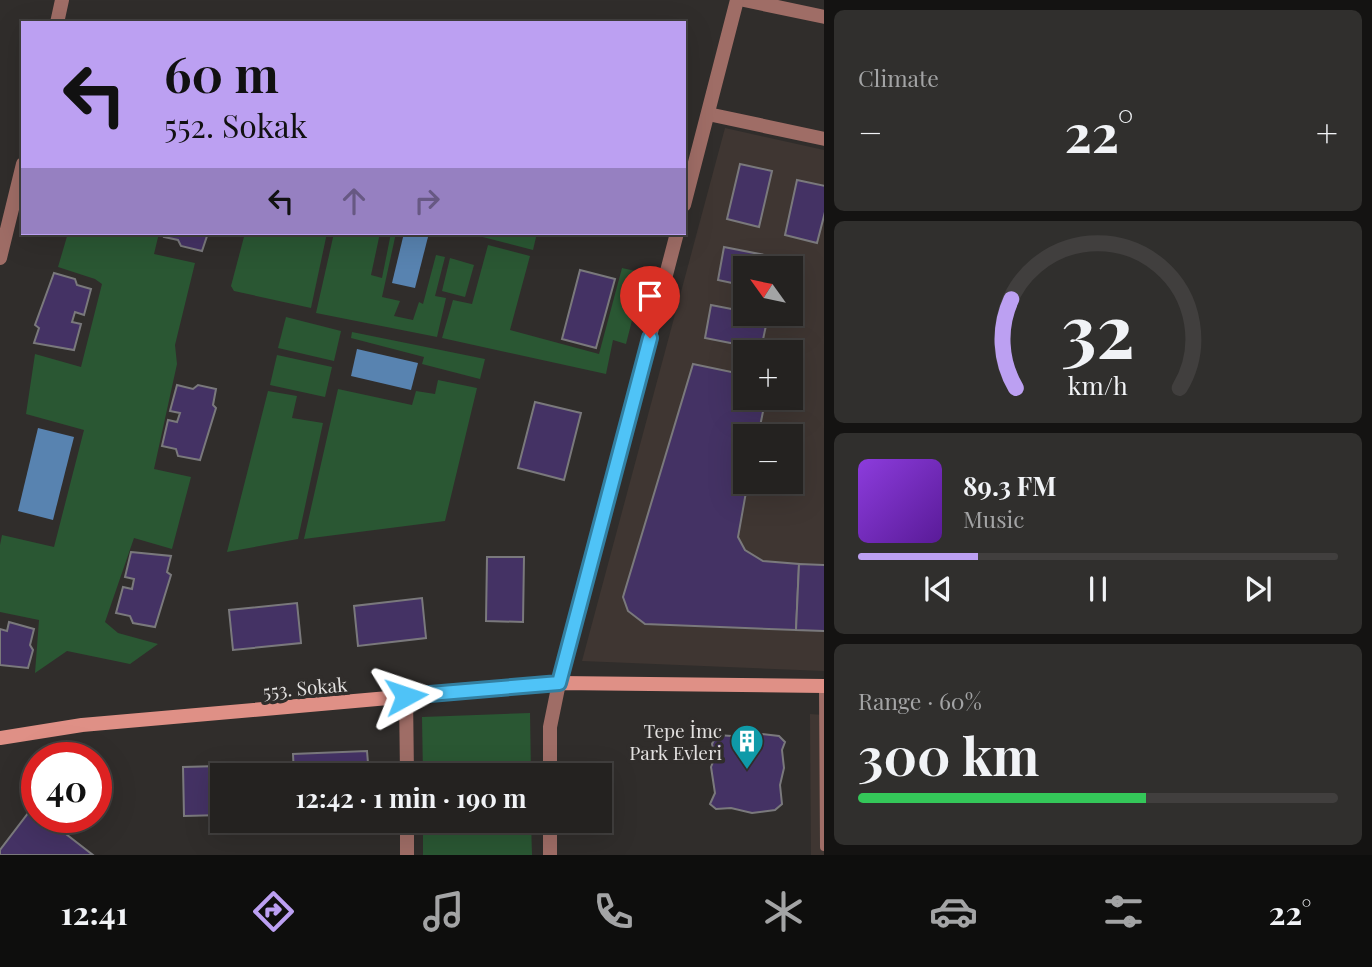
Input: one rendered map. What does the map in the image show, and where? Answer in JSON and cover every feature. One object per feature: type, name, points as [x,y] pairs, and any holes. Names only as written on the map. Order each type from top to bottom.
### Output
[{"type":"street","points":[[57,21],[62,0]]},
{"type":"street","points":[[686,197],[737,0]]},
{"type":"street","points":[[744,0],[824,18]]},
{"type":"street","points":[[708,114],[824,139]]},
{"type":"street","points":[[0,258],[21,172]]},
{"type":"street","points":[[550,763],[550,727],[559,683],[676,235]]},
{"type":"street","name":"553. Sokak","points":[[0,738],[82,725],[559,683],[824,686]]},
{"type":"street","points":[[406,696],[407,763]]},
{"type":"street","points":[[407,833],[407,855]]},
{"type":"street","points":[[550,833],[550,855]]},
{"type":"lane","points":[[824,686],[824,848]]},
{"type":"shaded area","points":[[725,128],[824,150],[824,671],[582,661]]},
{"type":"shaded area","points":[[810,714],[824,715],[824,855],[811,855]]},
{"type":"green space","points":[[67,235],[159,235],[154,254],[195,263],[175,345],[177,364],[154,469],[191,477],[172,549],[134,538],[105,622],[118,633],[158,644],[130,664],[67,651],[35,673],[39,620],[0,612],[0,545],[2,535],[54,547],[84,430],[26,414],[35,354],[81,367],[102,284],[95,279],[58,267]]},
{"type":"green space","points":[[244,235],[327,235],[311,308],[234,291],[231,286]]},
{"type":"green space","points":[[334,235],[380,235],[371,275],[382,278],[391,235],[396,235],[382,297],[400,301],[394,316],[413,320],[419,302],[423,304],[436,255],[445,257],[435,296],[446,298],[437,337],[316,313]]},
{"type":"green space","points":[[475,235],[537,235],[533,250]]},
{"type":"green space","points":[[488,245],[530,256],[510,330],[599,354],[622,268],[644,273],[626,344],[613,340],[606,374],[442,338],[453,300],[472,304]]},
{"type":"green space","points":[[450,258],[474,265],[465,297],[442,291]]},
{"type":"green space","points":[[286,317],[341,331],[334,361],[278,348]]},
{"type":"green space","points":[[352,332],[485,359],[480,379],[422,364],[424,357],[351,338]]},
{"type":"green space","points":[[277,355],[332,367],[325,397],[270,385]]},
{"type":"green space","points":[[438,380],[477,388],[445,521],[304,539],[338,389],[412,405],[416,391],[435,394]]},
{"type":"green space","points":[[268,391],[297,396],[292,418],[323,423],[298,539],[227,552]]},
{"type":"green space","points":[[530,713],[531,763],[423,763],[422,717]]},
{"type":"green space","points":[[423,833],[531,833],[532,855],[423,855]]},
{"type":"water","points":[[404,235],[428,235],[415,288],[392,283]]},
{"type":"water","points":[[357,349],[418,363],[411,390],[351,376]]},
{"type":"water","points":[[38,428],[74,437],[53,520],[18,511]]},
{"type":"building","points":[[740,164],[772,171],[759,227],[727,219]]},
{"type":"building","points":[[797,180],[824,186],[824,216],[817,243],[785,235]]},
{"type":"building","points":[[207,235],[202,251],[181,246],[178,240],[164,237]]},
{"type":"building","points":[[724,247],[770,256],[733,256],[733,283],[718,280]]},
{"type":"building","points":[[580,270],[615,279],[596,348],[562,339]]},
{"type":"building","points":[[54,273],[75,279],[77,285],[91,289],[84,315],[75,312],[72,322],[81,324],[74,350],[34,343],[39,328],[35,325]]},
{"type":"building","points":[[711,305],[733,309],[733,326],[766,326],[763,340],[733,340],[733,344],[705,338]]},
{"type":"building","points":[[693,364],[733,372],[733,410],[763,410],[760,424],[733,424],[733,494],[746,494],[738,537],[745,550],[763,561],[799,564],[796,630],[645,624],[628,611],[623,597]]},
{"type":"building","points":[[177,385],[193,389],[198,385],[216,389],[213,405],[216,408],[200,460],[178,456],[176,449],[162,446],[168,420],[177,422],[180,413],[170,411]]},
{"type":"building","points":[[535,402],[581,413],[564,480],[518,468]]},
{"type":"building","points":[[131,552],[171,556],[167,572],[171,575],[155,627],[133,623],[130,616],[116,613],[123,587],[132,589],[134,579],[125,577]]},
{"type":"building","points":[[487,557],[524,557],[523,622],[486,621]]},
{"type":"building","points":[[799,564],[824,565],[824,631],[796,630]]},
{"type":"building","points":[[422,598],[426,638],[358,646],[354,606]]},
{"type":"building","points":[[297,603],[301,643],[233,650],[229,610]]},
{"type":"building","points":[[9,622],[34,629],[30,645],[33,650],[28,668],[0,665],[0,629],[7,631]]},
{"type":"building","name":"Tepe İmc Park Evleri","points":[[744,732],[779,736],[785,742],[780,785],[782,804],[775,810],[752,813],[731,808],[716,809],[710,804],[715,793],[711,767],[715,757],[712,744],[717,735],[732,736]]},
{"type":"building","points":[[367,751],[368,763],[293,763],[293,754]]},
{"type":"building","points":[[210,766],[210,815],[184,816],[183,767]]},
{"type":"building","points":[[21,822],[21,833],[65,833],[93,855],[0,855],[0,850]]},
{"type":"place","name":"Tepe İmc Park Evleri","points":[[747,771]]},
{"type":"route","points":[[406,696],[559,683],[650,338]]}]
